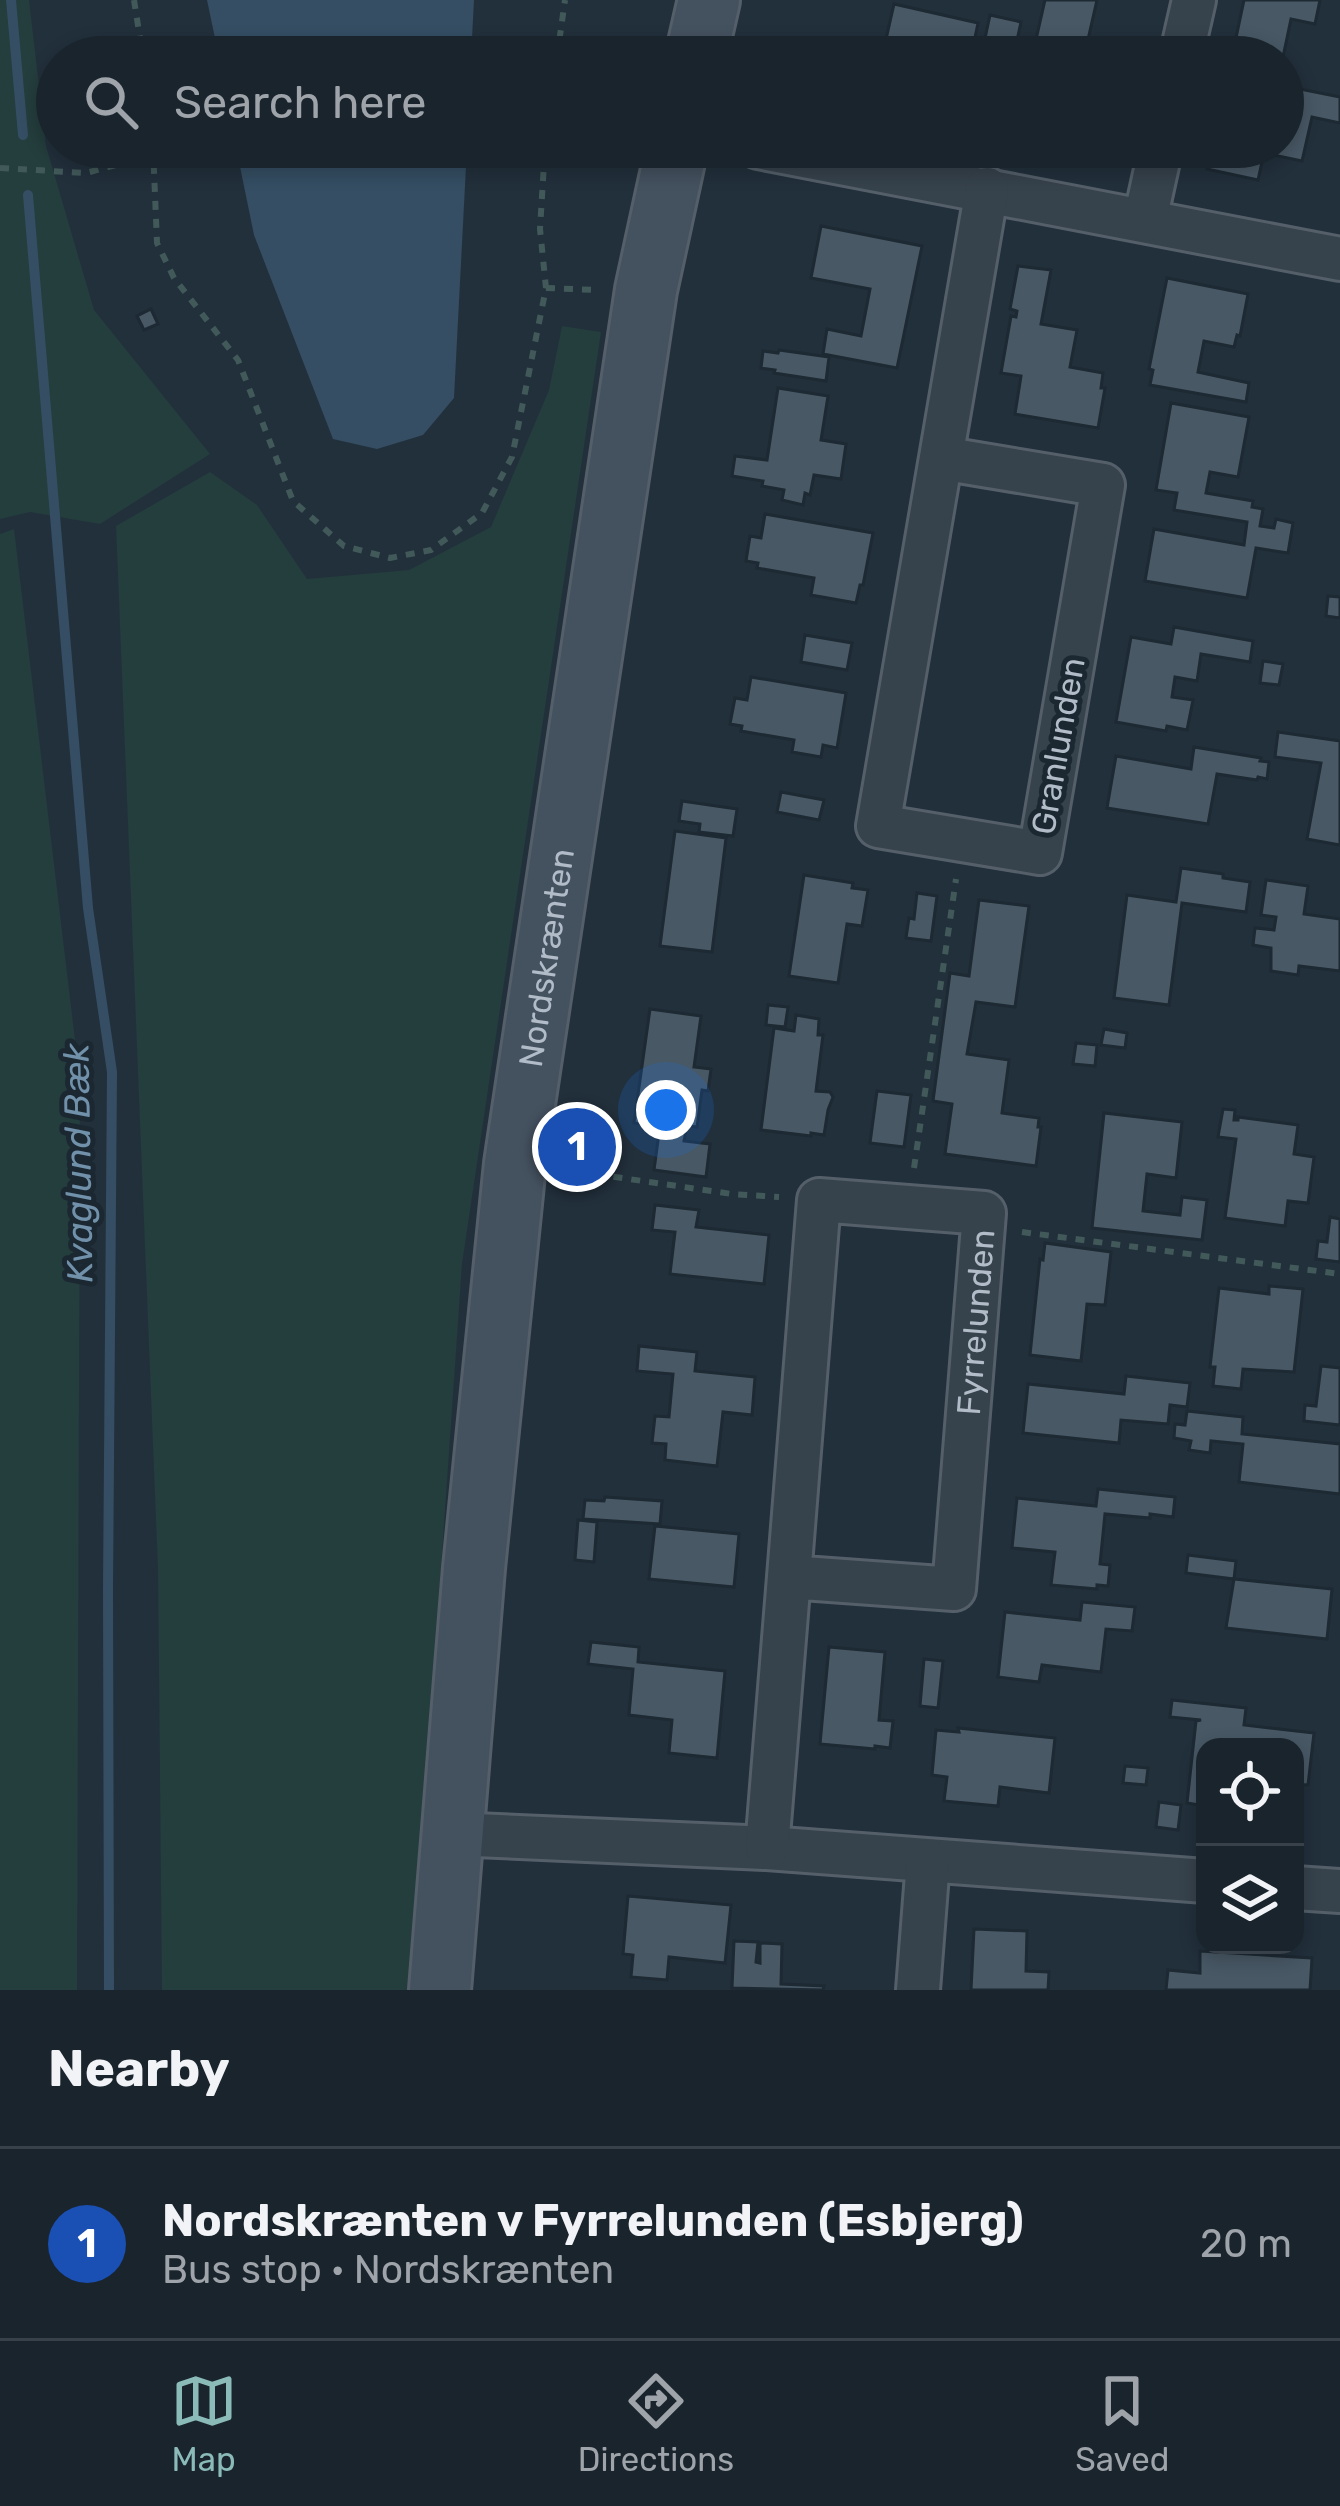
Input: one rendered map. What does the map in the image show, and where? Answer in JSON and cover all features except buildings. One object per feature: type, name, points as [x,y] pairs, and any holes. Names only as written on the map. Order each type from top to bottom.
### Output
[{"type":"street","points":[[701,36],[709,0]]},
{"type":"street","points":[[1186,36],[1194,0]]},
{"type":"street","name":"Nordskrænten","points":[[440,1990],[472,1590],[515,1164],[646,290],[672,168]]},
{"type":"street","points":[[872,168],[1340,259]]},
{"type":"street","points":[[1145,220],[1156,168]]},
{"type":"street","name":"Granlunden","points":[[940,458],[1103,485],[1040,853],[878,826],[940,458],[986,189]]},
{"type":"street","points":[[767,1848],[818,1200]]},
{"type":"street","name":"Fyrrelunden","points":[[789,1577],[954,1589],[984,1213],[818,1200]]},
{"type":"street","points":[[452,1834],[767,1848],[1196,1880]]},
{"type":"street","points":[[918,1990],[928,1861]]},
{"type":"street","points":[[1304,1889],[1340,1891]]},
{"type":"path","points":[[134,0],[140,36]]},
{"type":"path","points":[[560,36],[565,0]]},
{"type":"path","points":[[0,168],[86,173],[101,168]]},
{"type":"path","points":[[155,168],[157,243],[174,278],[238,360],[293,500],[344,545],[390,558],[431,550],[482,513],[512,457],[546,288],[540,230],[544,168]]},
{"type":"path","points":[[909,1208],[962,840]]},
{"type":"path","points":[[515,1164],[732,1194],[818,1200]]},
{"type":"path","points":[[984,1213],[1017,1231],[1340,1274]]},
{"type":"green space","points":[[0,0],[29,0],[36,60],[36,168],[52,168],[94,310],[210,454],[100,524],[30,512],[0,519]]},
{"type":"green space","points":[[562,326],[601,332],[462,1264],[412,1990],[162,1990],[158,1569],[116,526],[210,472],[257,505],[307,579],[409,570],[491,527],[549,390]]},
{"type":"green space","points":[[14,529],[80,1082],[77,1990],[0,1990],[0,534]]},
{"type":"water","points":[[207,0],[474,0],[472,36],[215,36]]},
{"type":"water","points":[[240,168],[466,168],[454,398],[423,435],[377,449],[333,439],[254,235]]},
{"type":"waterway","name":"Kvaglund Bæk","points":[[11,0],[23,135]]},
{"type":"waterway","name":"Kvaglund Bæk","points":[[28,195],[88,908],[112,1072],[109,1990]]},
{"type":"place","name":"Nordskrænten v Fyrrelunden (Esbjerg)","points":[[577,1147]]}]
